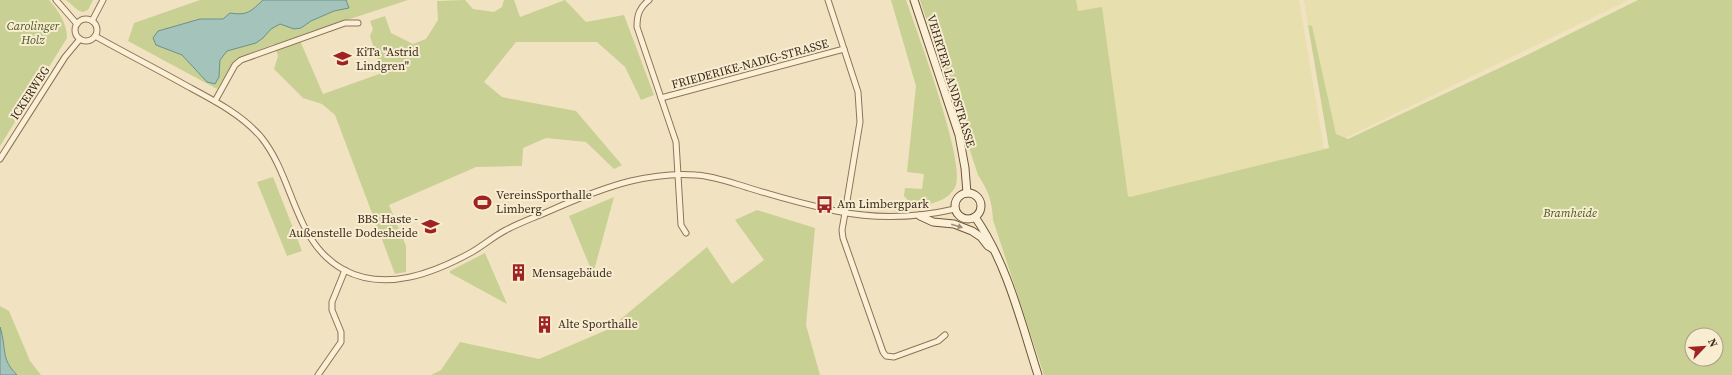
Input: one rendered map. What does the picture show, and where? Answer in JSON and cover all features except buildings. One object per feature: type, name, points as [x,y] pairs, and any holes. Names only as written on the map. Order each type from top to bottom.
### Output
[{"type":"main road","name":"VEHRTER LANDSTRASSE","points":[[914,0],[959,135],[965,168],[967,193]]},
{"type":"main road","points":[[967,193],[974,195],[979,200],[980,211],[975,217],[970,219],[962,217],[955,209],[957,199],[967,193]]},
{"type":"main road","points":[[920,216],[933,222],[954,224],[972,231],[981,237],[988,246],[995,250]]},
{"type":"main road","points":[[975,217],[986,232],[995,250],[1009,286],[1038,375]]},
{"type":"street","points":[[56,0],[77,24]]},
{"type":"street","points":[[92,21],[103,0]]},
{"type":"street","points":[[649,0],[641,7],[637,17],[637,27],[676,142],[682,225],[686,233]]},
{"type":"street","points":[[828,0],[858,92],[860,122],[844,213],[843,238],[886,356],[889,358],[894,357],[938,341],[945,335]]},
{"type":"street","points":[[83,20],[92,21],[97,28],[95,36],[87,41],[80,39],[75,31],[77,24],[83,20]]},
{"type":"street","points":[[214,101],[235,65],[241,60],[345,23],[358,23]]},
{"type":"street","points":[[95,36],[214,101],[246,122],[260,137],[283,173],[299,218],[307,234],[317,248],[330,260],[345,270],[378,280],[410,278],[471,253],[507,229],[590,194],[631,181],[678,174],[698,175],[718,179],[792,201],[844,213],[872,216],[920,216],[955,209]]},
{"type":"street","name":"ICKERWEG","points":[[0,158],[65,57],[80,39]]},
{"type":"street","name":"FRIEDERIKE-NADIG-STRASSE","points":[[661,98],[844,49]]},
{"type":"street","points":[[318,375],[341,342],[341,332],[332,310],[332,302],[345,270]]},
{"type":"shaded area","points":[[1076,0],[1299,0],[1324,149],[1130,197],[1128,196],[1102,8],[1078,11]]},
{"type":"shaded area","points":[[1304,0],[1629,0],[1345,138],[1336,134],[1312,26],[1308,25]]},
{"type":"green space","name":"Carolinger Holz","points":[[0,0],[49,0],[62,18],[66,28],[67,38],[0,146]]},
{"type":"green space","points":[[66,0],[93,0],[88,10],[83,12],[79,11]]},
{"type":"green space","points":[[200,0],[408,0],[298,36],[323,94],[382,73],[370,36],[373,29],[370,21],[385,16],[391,33],[413,44],[426,39],[438,20],[437,1],[465,0],[473,9],[494,12],[502,7],[504,0],[514,0],[520,17],[565,0],[586,22],[624,15],[654,95],[641,100],[625,67],[597,42],[516,42],[484,82],[502,97],[576,111],[622,165],[614,169],[586,142],[546,138],[523,148],[522,166],[476,167],[389,205],[406,246],[406,272],[395,274],[335,115],[322,104],[303,98],[274,69],[278,56],[274,44],[238,58],[232,64],[217,89],[128,41],[134,23]]},
{"type":"green space","points":[[891,0],[906,0],[947,124],[954,150],[957,171],[956,185],[949,195],[944,199],[914,207],[904,196],[905,188],[922,189],[924,174],[907,172],[916,86]]},
{"type":"green space","name":"Bramheide","points":[[920,0],[1076,0],[1078,11],[1102,7],[1128,196],[1130,197],[1329,148],[1308,25],[1312,26],[1336,134],[1348,139],[1527,55],[1638,0],[1732,0],[1732,375],[1044,375],[993,220],[992,207],[985,187],[978,175]]},
{"type":"green space","points":[[273,177],[302,251],[287,256],[257,182]]},
{"type":"green space","points":[[614,197],[593,274],[569,216]]},
{"type":"green space","points":[[757,210],[815,228],[806,325],[820,375],[431,375],[441,370],[460,342],[539,359],[609,329],[707,247],[732,284],[764,260],[735,220]]},
{"type":"green space","points":[[485,253],[507,304],[450,273],[450,271]]},
{"type":"green space","points":[[0,306],[9,311],[30,361],[41,375],[0,375]]},
{"type":"water","points":[[263,0],[346,0],[349,8],[334,11],[311,21],[301,28],[294,29],[280,24],[271,29],[256,43],[227,51],[220,60],[219,77],[215,84],[207,82],[182,55],[156,45],[153,38],[158,31],[200,19],[223,19],[230,13],[241,14],[249,12]]},
{"type":"water","points":[[0,327],[6,358],[17,375],[0,375]]},
{"type":"place","name":"KiTa \"Astrid Lindgren\"","points":[[343,59]]},
{"type":"place","name":"VereinsSporthalle Limberg","points":[[483,202]]},
{"type":"place","name":"Am Limbergpark","points":[[824,204]]},
{"type":"place","name":"BBS Haste - Außenstelle Dodesheide","points":[[431,226]]},
{"type":"place","name":"Mensagebäude","points":[[519,273]]},
{"type":"place","name":"Alte Sporthalle","points":[[545,324]]}]
